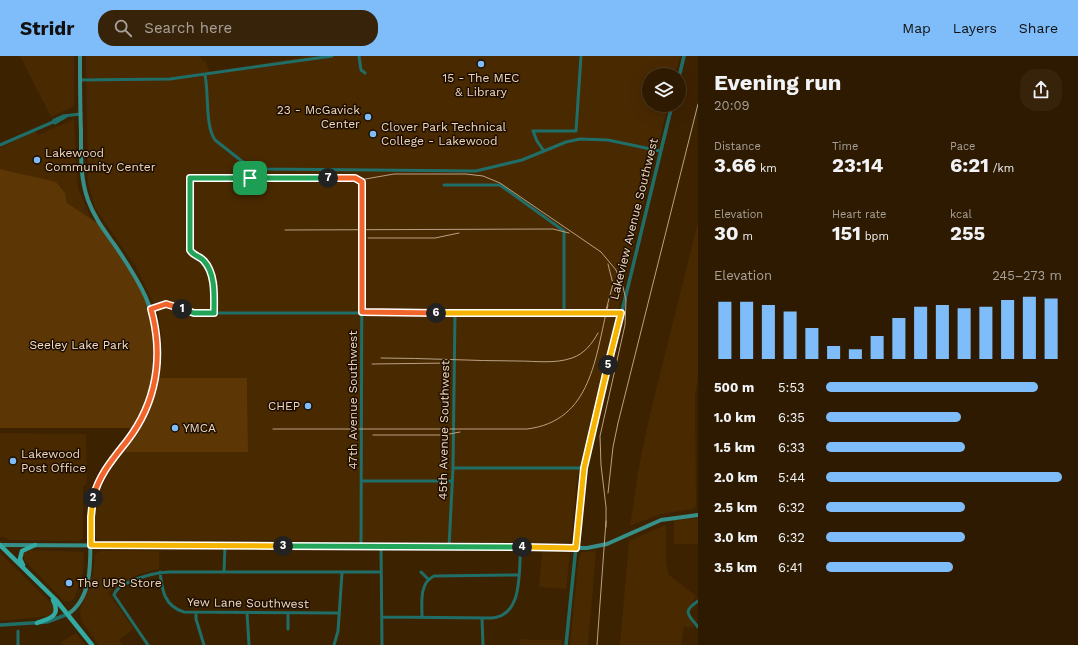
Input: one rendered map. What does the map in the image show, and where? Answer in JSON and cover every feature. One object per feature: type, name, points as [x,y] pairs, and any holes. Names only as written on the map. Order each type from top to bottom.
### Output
[{"type":"main road","points":[[68,614],[80,601],[86,585],[90,564],[91,511],[99,480],[108,464],[127,441],[143,415],[154,387],[158,348],[151,309],[138,280],[100,224],[87,199],[82,172],[80,56]]},
{"type":"main road","points":[[0,545],[576,548],[595,547],[607,544],[660,520],[698,515]]},
{"type":"main road","points":[[0,545],[51,595],[92,645]]},
{"type":"main road","points":[[28,571],[21,561],[20,553],[25,548],[35,545]]},
{"type":"main road","points":[[38,623],[51,618],[56,612],[57,608],[51,595]]},
{"type":"street","points":[[80,80],[170,79],[332,56]]},
{"type":"street","points":[[359,56],[361,70],[365,73]]},
{"type":"street","points":[[544,151],[537,141],[533,131],[576,131],[580,56]]},
{"type":"street","points":[[681,68],[684,56]]},
{"type":"street","points":[[205,75],[208,93],[209,129],[212,136],[237,158],[256,168],[284,170],[476,170],[508,164],[566,142],[591,138],[660,151]]},
{"type":"street","name":"Lakeview Avenue Southwest","points":[[566,645],[584,468],[670,112]]},
{"type":"street","points":[[0,145],[53,122],[54,120],[80,114]]},
{"type":"street","name":"47th Avenue Southwest","points":[[214,313],[213,283],[208,268],[204,260],[193,254],[190,250],[190,178],[355,178],[362,182],[361,547]]},
{"type":"street","points":[[444,185],[500,185],[564,230],[564,313]]},
{"type":"street","points":[[151,309],[168,304],[194,313],[621,313]]},
{"type":"street","name":"45th Avenue Southwest","points":[[449,547],[453,468],[455,313]]},
{"type":"street","points":[[453,468],[584,468]]},
{"type":"street","points":[[361,481],[452,481]]},
{"type":"street","points":[[224,546],[224,572]]},
{"type":"street","points":[[381,547],[382,645]]},
{"type":"street","points":[[382,617],[500,617],[511,609],[516,601],[521,547]]},
{"type":"street","points":[[148,645],[115,599],[114,594],[117,590],[143,576],[160,572],[381,572]]},
{"type":"street","name":"Yew Lane Southwest","points":[[160,572],[162,591],[167,602],[180,611],[196,613],[338,613]]},
{"type":"street","points":[[421,572],[428,579]]},
{"type":"street","points":[[334,645],[338,631],[338,613],[342,573]]},
{"type":"street","points":[[422,617],[422,594],[428,579],[436,575],[518,575]]},
{"type":"street","points":[[698,601],[689,607],[688,610],[689,616],[698,627]]},
{"type":"street","points":[[196,613],[196,619],[204,645]]},
{"type":"street","points":[[247,613],[248,645]]},
{"type":"street","points":[[288,613],[288,629]]},
{"type":"street","points":[[0,625],[38,623],[56,620],[68,614]]},
{"type":"street","points":[[482,618],[483,645]]},
{"type":"street","points":[[18,631],[18,645]]},
{"type":"shaded area","points":[[20,56],[74,56],[74,106],[51,117]]},
{"type":"shaded area","points":[[86,56],[199,56],[203,61],[205,60],[210,73],[308,56],[680,56],[677,68],[642,68],[642,112],[666,112],[577,478],[571,540],[568,543],[264,540],[101,541],[97,539],[95,536],[95,518],[100,490],[109,472],[123,452],[248,452],[247,378],[159,378],[162,336],[158,312],[136,267],[95,208],[88,183]]},
{"type":"shaded area","points":[[74,119],[78,188],[91,219],[56,196],[0,170],[0,148],[36,131],[38,135]]},
{"type":"shaded area","points":[[698,222],[698,380],[695,394],[696,506],[693,509],[661,514],[630,526],[638,472],[650,414]]},
{"type":"shaded area","points":[[0,433],[86,434],[87,484],[83,486],[83,539],[80,541],[8,540],[7,538],[0,537]]},
{"type":"shaded area","points":[[698,518],[698,544],[674,544],[674,520]]},
{"type":"shaded area","points":[[666,525],[666,562],[669,575],[696,596],[690,606],[688,614],[695,627],[684,627],[681,645],[620,645],[629,541]]},
{"type":"shaded area","points":[[29,550],[84,552],[83,572],[75,597],[71,601],[64,601],[24,560],[24,553]]},
{"type":"shaded area","points":[[100,551],[159,551],[159,569],[139,574],[108,592],[134,629],[119,640],[122,645],[99,645],[81,620],[80,615],[81,607],[93,574],[95,554]]},
{"type":"shaded area","points":[[596,551],[588,645],[570,645],[579,555],[582,552]]},
{"type":"shaded area","points":[[542,552],[570,553],[566,589],[539,587]]},
{"type":"shaded area","points":[[0,553],[53,605],[53,613],[49,616],[0,621]]},
{"type":"shaded area","points":[[76,633],[85,645],[63,645],[61,642]]},
{"type":"shaded area","points":[[520,639],[562,640],[562,645],[520,645]]},
{"type":"green space","name":"Seeley Lake Park","points":[[0,169],[56,182],[65,193],[67,203],[100,225],[136,277],[151,309],[158,348],[154,387],[136,428],[0,428]]},
{"type":"green space","points":[[159,378],[247,378],[248,452],[123,452],[136,436],[146,418],[154,398]]},
{"type":"railway","points":[[608,493],[613,447],[618,423],[698,104]]},
{"type":"railway","points":[[281,181],[354,181],[394,174],[466,174],[483,176],[500,183],[601,252],[616,270],[623,287],[626,300],[625,325],[600,436],[601,465],[606,507],[606,527]]},
{"type":"railway","points":[[285,230],[553,229],[569,233]]},
{"type":"railway","points":[[368,238],[435,238],[459,233]]},
{"type":"railway","points":[[606,310],[613,284],[608,264]]},
{"type":"railway","points":[[273,429],[527,429],[549,424],[565,414],[578,400],[587,384],[594,365],[608,305]]},
{"type":"railway","points":[[381,358],[484,361],[559,361],[572,358],[580,354],[590,345],[598,333]]},
{"type":"railway","points":[[372,364],[450,363]]},
{"type":"railway","points":[[373,435],[444,435],[460,432]]},
{"type":"railway","points":[[597,645],[606,521]]},
{"type":"place","name":"15 - The MEC & Library","points":[[481,64]]},
{"type":"place","name":"23 - McGavick Center","points":[[368,117]]},
{"type":"place","name":"Clover Park Technical College - Lakewood","points":[[373,134]]},
{"type":"place","name":"Lakewood Community Center","points":[[37,160]]},
{"type":"place","name":"CHEP","points":[[308,406]]},
{"type":"place","name":"YMCA","points":[[175,428]]},
{"type":"place","name":"Lakewood Post Office","points":[[13,461]]},
{"type":"place","name":"The UPS Store","points":[[69,583]]},
{"type":"route","points":[[190,178],[250,178],[355,178],[361,180],[362,312],[621,313],[601,391],[584,468],[576,548],[91,545],[91,511],[96,486],[108,464],[136,428],[154,387],[158,364],[158,348],[155,324],[151,309],[160,305],[168,304],[194,313],[214,313],[213,283],[210,272],[202,258],[190,252],[190,178]]}]
